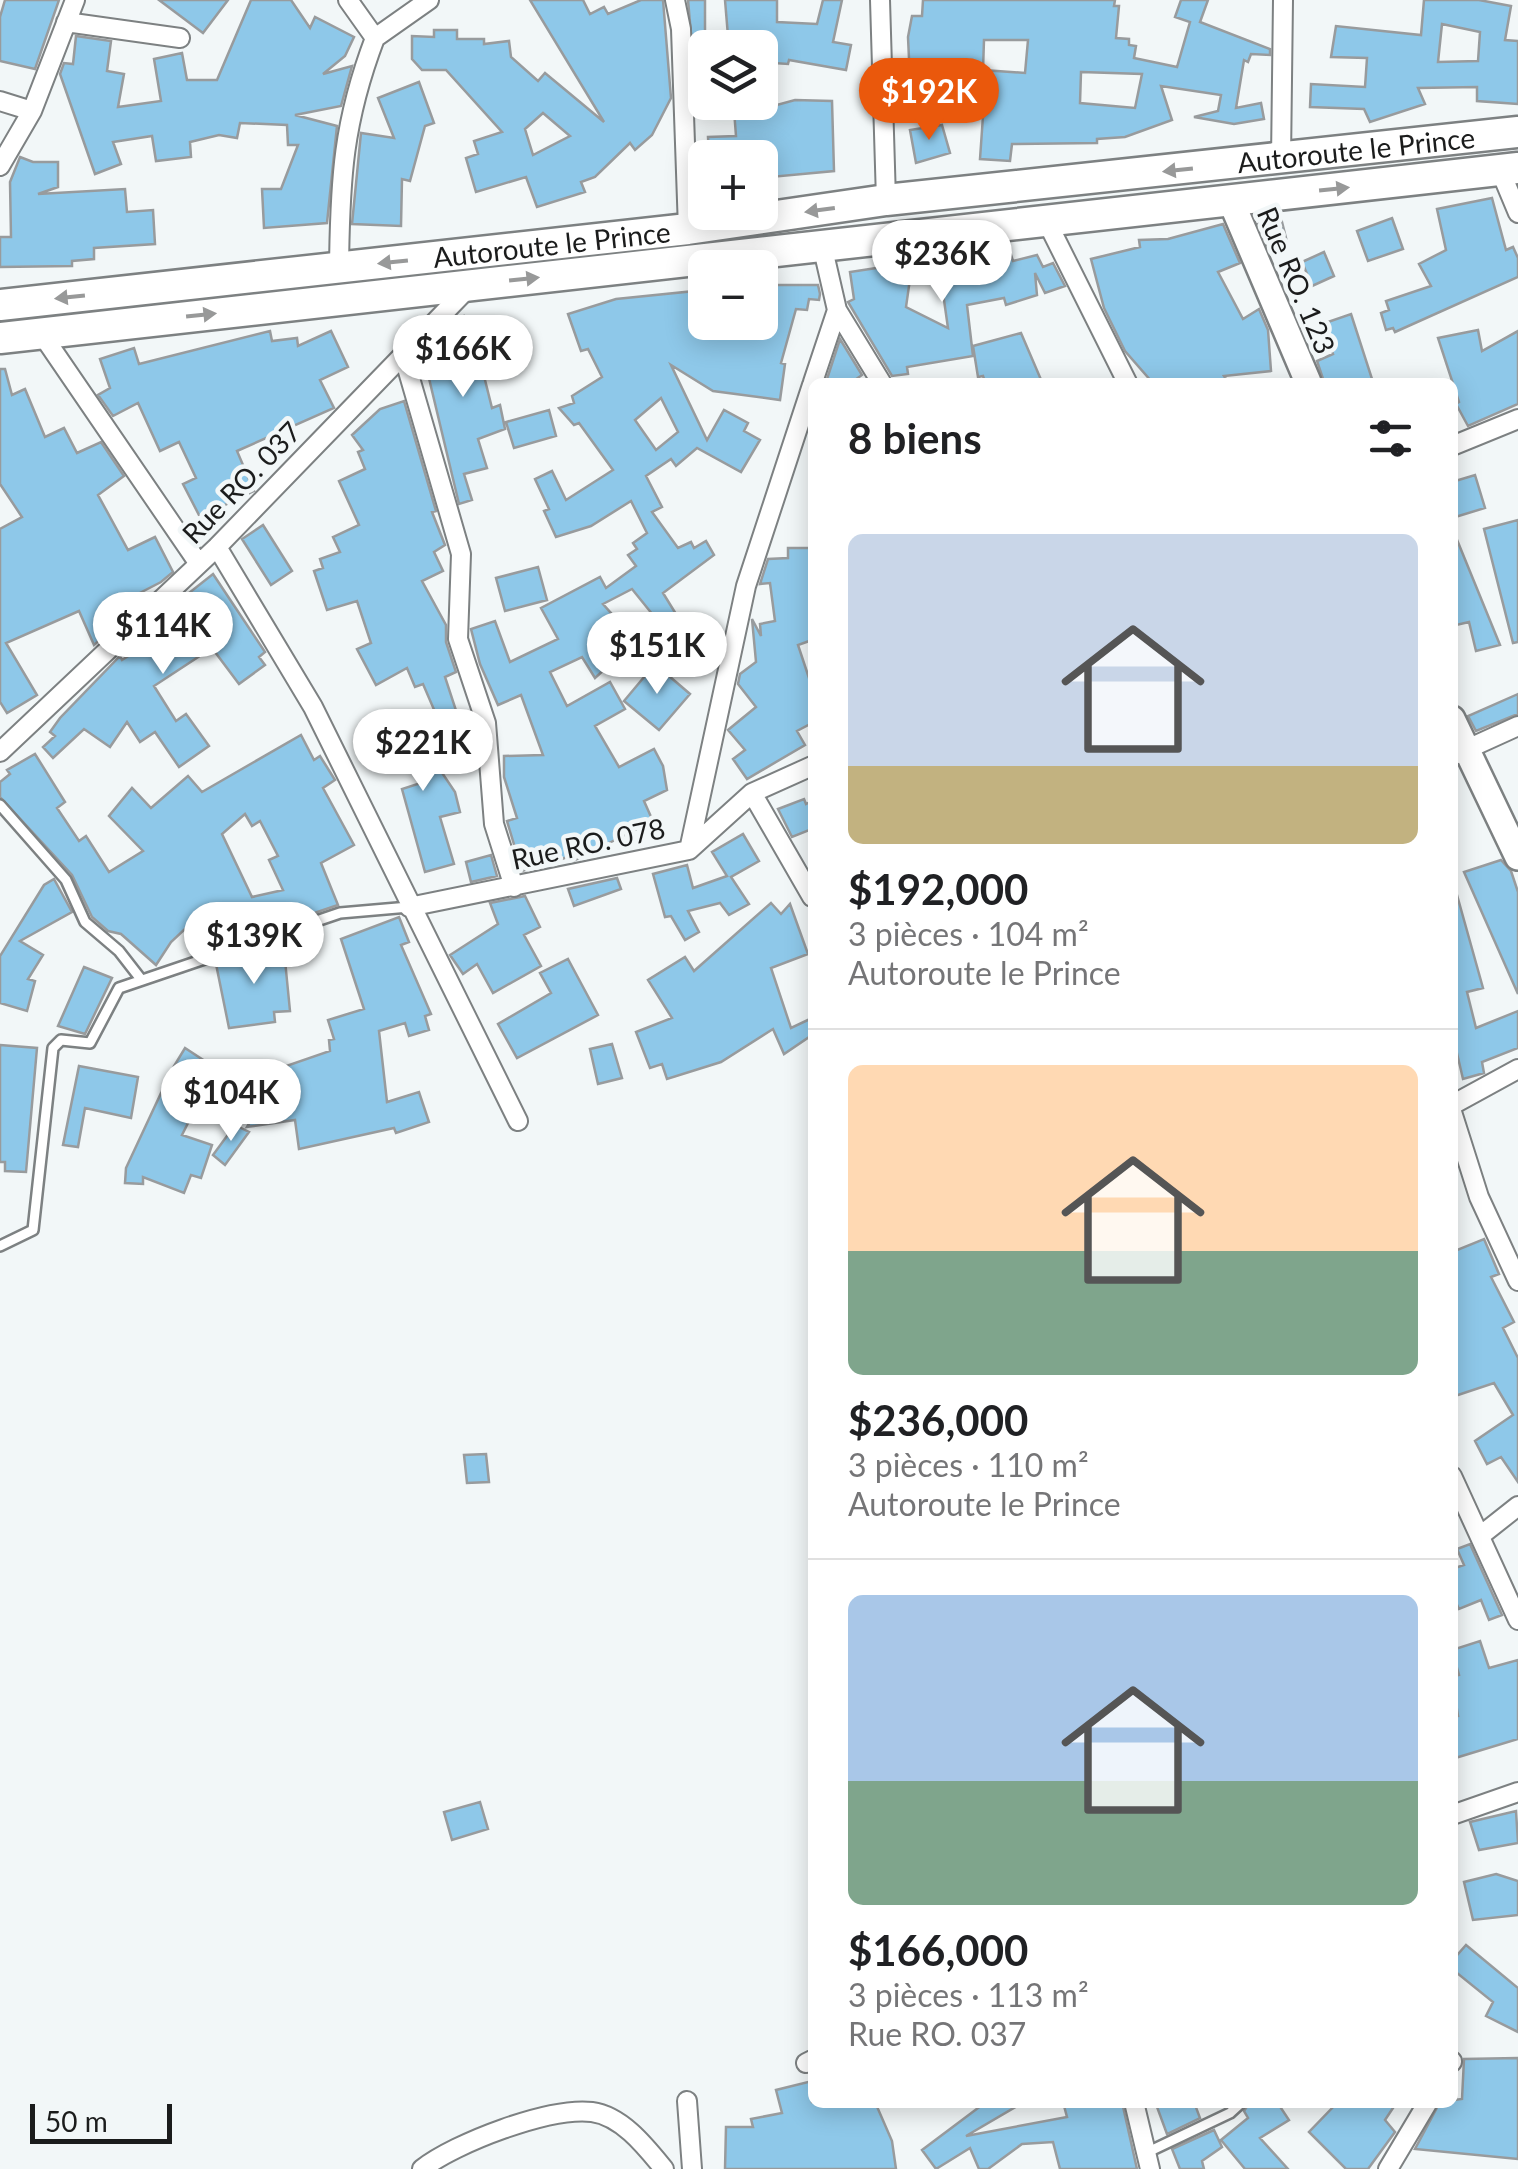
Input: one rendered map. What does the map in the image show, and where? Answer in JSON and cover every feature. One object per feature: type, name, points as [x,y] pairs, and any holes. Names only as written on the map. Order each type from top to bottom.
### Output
[{"type":"main road","name":"Autoroute le Prince","points":[[778,216],[886,200],[1518,132]]},
{"type":"main road","name":"Autoroute le Prince","points":[[0,338],[1509,169]]},
{"type":"main road","name":"Autoroute le Prince","points":[[0,305],[688,230]]},
{"type":"street","points":[[0,166],[32,112],[75,0]]},
{"type":"street","points":[[348,0],[375,38]]},
{"type":"street","points":[[340,268],[340,162],[354,94],[375,38],[429,0]]},
{"type":"street","points":[[676,0],[681,29],[688,230]]},
{"type":"street","points":[[880,0],[886,200]]},
{"type":"street","points":[[1281,160],[1283,0]]},
{"type":"street","points":[[66,22],[180,38]]},
{"type":"street","points":[[0,101],[32,112]]},
{"type":"street","points":[[1509,169],[1518,213]]},
{"type":"street","name":"Rue RO. 123","points":[[1231,201],[1306,378]]},
{"type":"street","points":[[1046,220],[1125,378]]},
{"type":"street","points":[[822,245],[838,310],[879,378]]},
{"type":"street","name":"Rue RO. 037","points":[[0,752],[217,547],[472,284]]},
{"type":"street","points":[[815,378],[838,310]]},
{"type":"street","points":[[41,333],[199,564]]},
{"type":"street","points":[[404,354],[462,554],[458,639],[486,723],[494,824],[514,887]]},
{"type":"street","points":[[689,850],[746,586],[808,399]]},
{"type":"street","points":[[1458,444],[1518,419]]},
{"type":"street","points":[[217,547],[312,706],[518,1122]]},
{"type":"street","points":[[1518,726],[1459,753],[1518,857]]},
{"type":"street","name":"Rue RO. 078","points":[[409,907],[689,850],[752,793],[808,768]]},
{"type":"street","points":[[752,793],[808,891]]},
{"type":"street","points":[[1458,1104],[1518,1069]]},
{"type":"street","points":[[1458,1129],[1478,1197],[1518,1281]]},
{"type":"street","points":[[1458,1489],[1518,1620]]},
{"type":"street","points":[[1480,1536],[1518,1506]]},
{"type":"street","points":[[1458,1813],[1518,1792]]},
{"type":"street","points":[[688,2101],[692,2169]]},
{"type":"street","points":[[1135,2108],[1148,2161]]},
{"type":"street","points":[[1388,2169],[1424,2108]]},
{"type":"street","points":[[422,2169],[535,2119],[593,2112],[638,2136],[664,2169]]},
{"type":"lane","points":[[0,805],[66,880],[85,922],[119,951],[140,978]]},
{"type":"lane","points":[[0,1246],[33,1230],[53,1048],[61,1040],[90,1043],[119,988],[340,914],[409,907]]},
{"type":"lane","points":[[1148,2161],[1235,2108]]},
{"type":"building","points":[[5,0],[59,0],[35,69],[0,61],[0,17]]},
{"type":"building","points":[[159,0],[228,0],[203,33]]},
{"type":"building","points":[[251,0],[291,0],[310,28],[315,17],[354,37],[345,56],[323,74],[352,66],[341,106],[295,115],[337,126],[327,223],[264,228],[262,189],[281,189],[298,145],[288,145],[287,125],[240,123],[237,138],[219,135],[190,142],[191,157],[156,161],[152,136],[113,142],[121,164],[95,174],[60,74],[64,63],[73,64],[76,36],[111,41],[107,71],[124,74],[118,107],[161,101],[154,59],[182,53],[187,80],[217,80]]},
{"type":"building","points":[[530,0],[583,0],[590,14],[604,7],[608,14],[641,0],[663,0],[671,98],[652,135],[635,150],[630,143],[595,177],[581,182],[585,192],[537,207],[526,177],[476,192],[466,158],[478,154],[474,141],[502,132],[446,70],[422,70],[412,59],[412,36],[434,37],[434,30],[457,30],[457,39],[484,39],[484,44],[509,41],[511,57],[538,81],[545,73],[604,122]],"holes":[[[543,113],[570,136],[533,155],[525,129]]]},
{"type":"building","points":[[688,0],[705,0],[705,30],[691,30]]},
{"type":"building","points":[[725,0],[777,0],[777,22],[817,24],[823,0],[842,0],[833,42],[851,45],[846,70],[789,60],[788,64],[778,63],[778,30],[728,30]]},
{"type":"building","points":[[923,0],[1115,0],[1114,6],[1119,6],[1116,38],[1129,39],[1129,45],[1136,46],[1134,58],[1177,67],[1190,22],[1175,17],[1181,0],[1208,0],[1200,22],[1270,49],[1270,55],[1251,54],[1248,62],[1244,60],[1236,108],[1261,103],[1264,119],[1234,124],[1194,117],[1218,111],[1221,95],[1161,86],[1172,120],[1125,137],[1097,139],[1097,143],[1012,144],[1010,161],[980,159],[983,116],[936,119],[934,93],[926,93],[926,79],[910,80],[908,37],[912,16],[922,16]],"holes":[[[984,40],[1028,40],[1025,73],[983,70]],[[1081,72],[1142,74],[1135,108],[1080,103]]]},
{"type":"building","points":[[1424,0],[1479,0],[1511,6],[1505,40],[1518,41],[1518,104],[1477,101],[1477,87],[1418,88],[1425,104],[1370,122],[1364,109],[1310,107],[1311,84],[1365,87],[1367,58],[1331,57],[1336,26],[1421,35]],"holes":[[[1442,24],[1480,32],[1478,61],[1438,62]]]},
{"type":"building","points":[[419,82],[434,123],[425,126],[410,181],[402,179],[401,226],[352,224],[361,133],[394,138],[378,98]]},
{"type":"building","points":[[795,100],[832,101],[834,171],[778,176],[778,140],[708,140],[736,136],[735,120],[778,120],[778,105]]},
{"type":"building","points":[[942,125],[950,153],[916,163],[910,130]]},
{"type":"building","points":[[20,157],[33,162],[58,162],[58,187],[38,194],[125,189],[127,212],[153,210],[155,244],[94,248],[94,259],[72,261],[72,266],[0,267],[0,237],[11,237],[10,182]]},
{"type":"building","points":[[1492,198],[1506,250],[1513,247],[1518,258],[1518,277],[1395,332],[1393,328],[1386,330],[1381,313],[1389,310],[1386,301],[1431,286],[1419,264],[1446,250],[1437,209]]},
{"type":"building","points":[[1281,218],[1288,246],[1270,251],[1258,224]]},
{"type":"building","points":[[1392,218],[1403,249],[1368,261],[1357,231]]},
{"type":"building","points":[[1223,224],[1240,263],[1218,272],[1243,319],[1259,309],[1268,330],[1271,371],[1225,378],[1149,378],[1125,351],[1104,308],[1091,259],[1140,247],[1139,240],[1168,239]]},
{"type":"building","points":[[1009,249],[1013,261],[1037,255],[1043,267],[1053,263],[1065,286],[1045,293],[1035,273],[1037,295],[1006,305],[1004,298],[967,305],[973,356],[907,367],[908,374],[892,376],[848,302],[854,299],[850,272],[883,267],[884,275],[910,279],[906,307],[948,328],[938,258],[990,250],[991,256]]},
{"type":"building","points":[[1324,252],[1334,276],[1312,286],[1302,262]]},
{"type":"building","points":[[778,285],[818,285],[820,294],[819,300],[809,299],[807,310],[796,309],[781,363],[785,364],[780,400],[713,391],[671,365],[707,440],[724,410],[748,423],[744,431],[760,440],[741,472],[697,448],[676,466],[671,459],[646,476],[662,507],[652,512],[678,548],[691,542],[694,548],[706,541],[714,555],[663,593],[684,627],[658,647],[641,624],[653,615],[632,589],[603,604],[636,641],[595,678],[582,657],[550,672],[567,706],[610,682],[625,709],[595,726],[619,767],[654,749],[663,766],[667,790],[644,801],[652,819],[637,829],[573,861],[568,857],[522,871],[507,821],[517,818],[504,777],[504,756],[543,755],[521,695],[498,705],[480,664],[471,629],[495,621],[510,662],[558,639],[541,608],[600,577],[606,588],[636,566],[628,555],[637,549],[633,543],[647,533],[631,501],[591,526],[556,537],[535,479],[552,471],[566,500],[613,470],[579,423],[574,425],[559,408],[574,403],[572,396],[602,377],[588,349],[581,351],[568,314],[616,299],[688,292],[688,340],[778,340]],"holes":[[[661,398],[678,432],[656,450],[635,420]]]},
{"type":"building","points":[[1351,314],[1372,378],[1323,378],[1317,361],[1333,354],[1322,324]]},
{"type":"building","points":[[464,316],[476,332],[484,326],[494,340],[478,352],[492,408],[500,405],[505,429],[478,439],[487,468],[464,474],[472,500],[459,504],[427,370],[433,365],[423,352]]},
{"type":"building","points":[[1478,330],[1482,351],[1518,331],[1518,404],[1468,426],[1458,408],[1458,378],[1451,378],[1438,338]]},
{"type":"building","points":[[270,331],[272,341],[297,338],[298,346],[331,331],[348,367],[320,380],[334,408],[237,451],[254,491],[200,517],[183,484],[196,478],[179,442],[160,451],[138,403],[113,416],[98,395],[110,388],[100,359],[134,348],[139,364]]},
{"type":"building","points":[[1021,333],[1040,378],[978,377],[973,346]]},
{"type":"building","points":[[840,339],[862,375],[827,378]]},
{"type":"building","points":[[0,369],[5,369],[12,395],[25,389],[45,437],[64,428],[77,453],[101,442],[124,476],[98,495],[128,550],[155,537],[173,572],[101,613],[109,632],[94,645],[79,611],[6,643],[37,695],[7,713],[0,702],[0,529],[22,517],[0,484]]},
{"type":"building","points":[[404,401],[436,511],[432,512],[445,545],[434,552],[443,571],[422,581],[446,625],[446,642],[456,672],[445,677],[464,735],[472,733],[475,748],[476,759],[457,763],[423,684],[415,687],[407,668],[376,685],[357,649],[371,643],[357,601],[327,610],[314,571],[323,568],[320,559],[340,552],[333,537],[359,525],[339,481],[365,469],[358,452],[363,450],[352,435],[380,409]]},
{"type":"building","points":[[549,410],[556,436],[514,448],[506,422]]},
{"type":"building","points":[[1475,475],[1485,508],[1458,516],[1458,480]]},
{"type":"building","points":[[1518,520],[1518,642],[1513,643],[1484,529]]},
{"type":"building","points":[[263,525],[292,571],[271,585],[242,539]]},
{"type":"building","points":[[1458,542],[1500,645],[1476,651],[1469,622],[1458,625]]},
{"type":"building","points":[[788,548],[808,548],[808,641],[798,645],[808,675],[808,725],[797,731],[805,745],[747,779],[733,759],[745,750],[728,730],[756,707],[738,684],[740,674],[756,662],[752,619],[761,636],[760,624],[775,621],[770,583],[760,584],[768,559],[788,558]]},
{"type":"building","points":[[538,567],[547,600],[505,611],[496,578]]},
{"type":"building","points":[[213,574],[265,652],[259,657],[265,665],[239,684],[212,648],[154,686],[176,721],[186,714],[209,746],[179,767],[155,732],[140,742],[127,722],[110,747],[84,729],[53,758],[43,747],[55,736],[50,732],[60,718],[120,656],[122,660],[185,620],[175,604]]},
{"type":"building","points":[[655,664],[690,694],[659,730],[624,701]]},
{"type":"building","points":[[1518,694],[1518,714],[1476,731],[1468,716]]},
{"type":"building","points":[[401,712],[455,792],[460,812],[440,817],[454,864],[425,872],[402,789],[427,781],[415,744],[389,753],[379,744],[378,720]]},
{"type":"building","points":[[301,735],[314,760],[320,756],[335,780],[323,788],[354,845],[321,863],[338,905],[285,923],[283,919],[206,935],[202,913],[171,942],[156,965],[121,934],[108,931],[92,917],[72,875],[0,797],[0,782],[10,774],[7,770],[35,754],[65,802],[57,808],[79,841],[86,836],[109,872],[143,851],[109,816],[132,788],[151,808],[188,776],[202,792]],"holes":[[[245,814],[252,826],[260,821],[278,856],[269,860],[283,890],[252,897],[222,834]]]},
{"type":"building","points":[[804,799],[808,803],[808,831],[792,837],[778,809]]},
{"type":"building","points":[[743,834],[759,861],[731,877],[749,904],[729,915],[720,903],[688,911],[699,932],[685,940],[671,916],[665,917],[653,874],[687,865],[693,888],[727,876],[712,852]]},
{"type":"building","points":[[491,855],[497,876],[471,882],[466,862]]},
{"type":"building","points":[[1501,860],[1511,871],[1518,892],[1518,994],[1464,872]]},
{"type":"building","points":[[617,878],[621,889],[574,906],[568,889]]},
{"type":"building","points":[[54,879],[72,912],[20,941],[43,955],[28,979],[35,981],[27,1011],[0,1003],[0,956],[44,885]]},
{"type":"building","points":[[525,896],[540,927],[524,935],[541,966],[493,993],[477,964],[463,974],[450,955],[498,924],[490,903]]},
{"type":"building","points":[[1458,899],[1483,988],[1467,992],[1476,1028],[1518,1011],[1518,1048],[1482,1062],[1484,1073],[1463,1079],[1458,1058]]},
{"type":"building","points":[[771,903],[781,914],[790,904],[808,954],[771,968],[791,1028],[808,1020],[808,1038],[784,1054],[773,1029],[721,1062],[667,1079],[662,1064],[650,1068],[636,1032],[672,1018],[648,980],[685,957],[694,971]]},
{"type":"building","points":[[399,917],[409,942],[401,945],[431,1014],[425,1016],[429,1030],[409,1036],[405,1023],[379,1031],[387,1102],[419,1092],[429,1122],[396,1133],[394,1128],[299,1149],[295,1120],[247,1127],[253,1117],[174,1066],[185,1048],[275,1107],[263,1074],[330,1051],[329,1040],[334,1039],[328,1020],[364,1009],[341,939]]},
{"type":"building","points":[[284,950],[290,1011],[274,1012],[275,1022],[229,1028],[216,964],[252,951]]},
{"type":"building","points":[[568,959],[598,1015],[517,1058],[498,1024],[551,993],[540,973]]},
{"type":"building","points":[[84,967],[112,978],[85,1034],[58,1026]]},
{"type":"building","points":[[612,1044],[622,1078],[598,1084],[590,1049]]},
{"type":"building","points":[[0,1045],[37,1048],[26,1172],[5,1171],[5,1162],[0,1162]]},
{"type":"building","points":[[79,1066],[138,1077],[131,1118],[85,1108],[78,1147],[63,1145]]},
{"type":"building","points":[[162,1091],[196,1107],[182,1135],[212,1145],[201,1178],[191,1175],[184,1193],[143,1177],[143,1184],[125,1183],[126,1168]]},
{"type":"building","points":[[235,1125],[249,1132],[225,1165],[213,1155]]},
{"type":"building","points":[[1484,1239],[1499,1274],[1491,1277],[1514,1322],[1503,1328],[1518,1358],[1518,1482],[1501,1457],[1487,1464],[1475,1441],[1513,1415],[1494,1383],[1458,1395],[1458,1250]]},
{"type":"building","points":[[486,1454],[489,1482],[467,1483],[464,1455]]},
{"type":"building","points":[[1470,1544],[1502,1615],[1489,1620],[1481,1600],[1459,1609],[1458,1567],[1464,1565],[1458,1549]]},
{"type":"building","points":[[1480,1641],[1489,1668],[1518,1660],[1518,1739],[1458,1757],[1459,1675],[1458,1648]]},
{"type":"building","points":[[480,1802],[488,1829],[452,1840],[444,1812]]},
{"type":"building","points":[[1516,1811],[1518,1843],[1479,1850],[1470,1822]]},
{"type":"building","points":[[1496,1874],[1518,1881],[1518,1915],[1473,1920],[1464,1882]]},
{"type":"building","points":[[1466,1945],[1518,1988],[1518,2032],[1486,2016],[1493,2002],[1458,1974],[1458,1954]]},
{"type":"building","points":[[1518,2058],[1518,2159],[1415,2149],[1437,2108],[1458,2108],[1464,2059]]},
{"type":"building","points":[[808,2082],[808,2108],[878,2108],[892,2141],[896,2169],[725,2169],[726,2127],[753,2127],[751,2119],[782,2113],[776,2090]]},
{"type":"building","points":[[978,2108],[1014,2108],[966,2136],[1067,2117],[1065,2108],[1123,2108],[1137,2169],[1060,2169],[1053,2142],[1022,2144],[988,2169],[979,2169],[970,2148],[936,2169],[922,2150]]},
{"type":"building","points":[[1157,2108],[1196,2108],[1200,2118],[1167,2134]]},
{"type":"building","points":[[1281,2108],[1289,2120],[1260,2138],[1288,2169],[1245,2169],[1221,2140],[1248,2118],[1244,2111]]},
{"type":"building","points":[[1332,2108],[1393,2108],[1385,2120],[1395,2132],[1368,2169],[1346,2169],[1309,2132]]},
{"type":"building","points":[[1214,2130],[1222,2147],[1202,2161],[1204,2169],[1180,2169],[1172,2149]]}]
